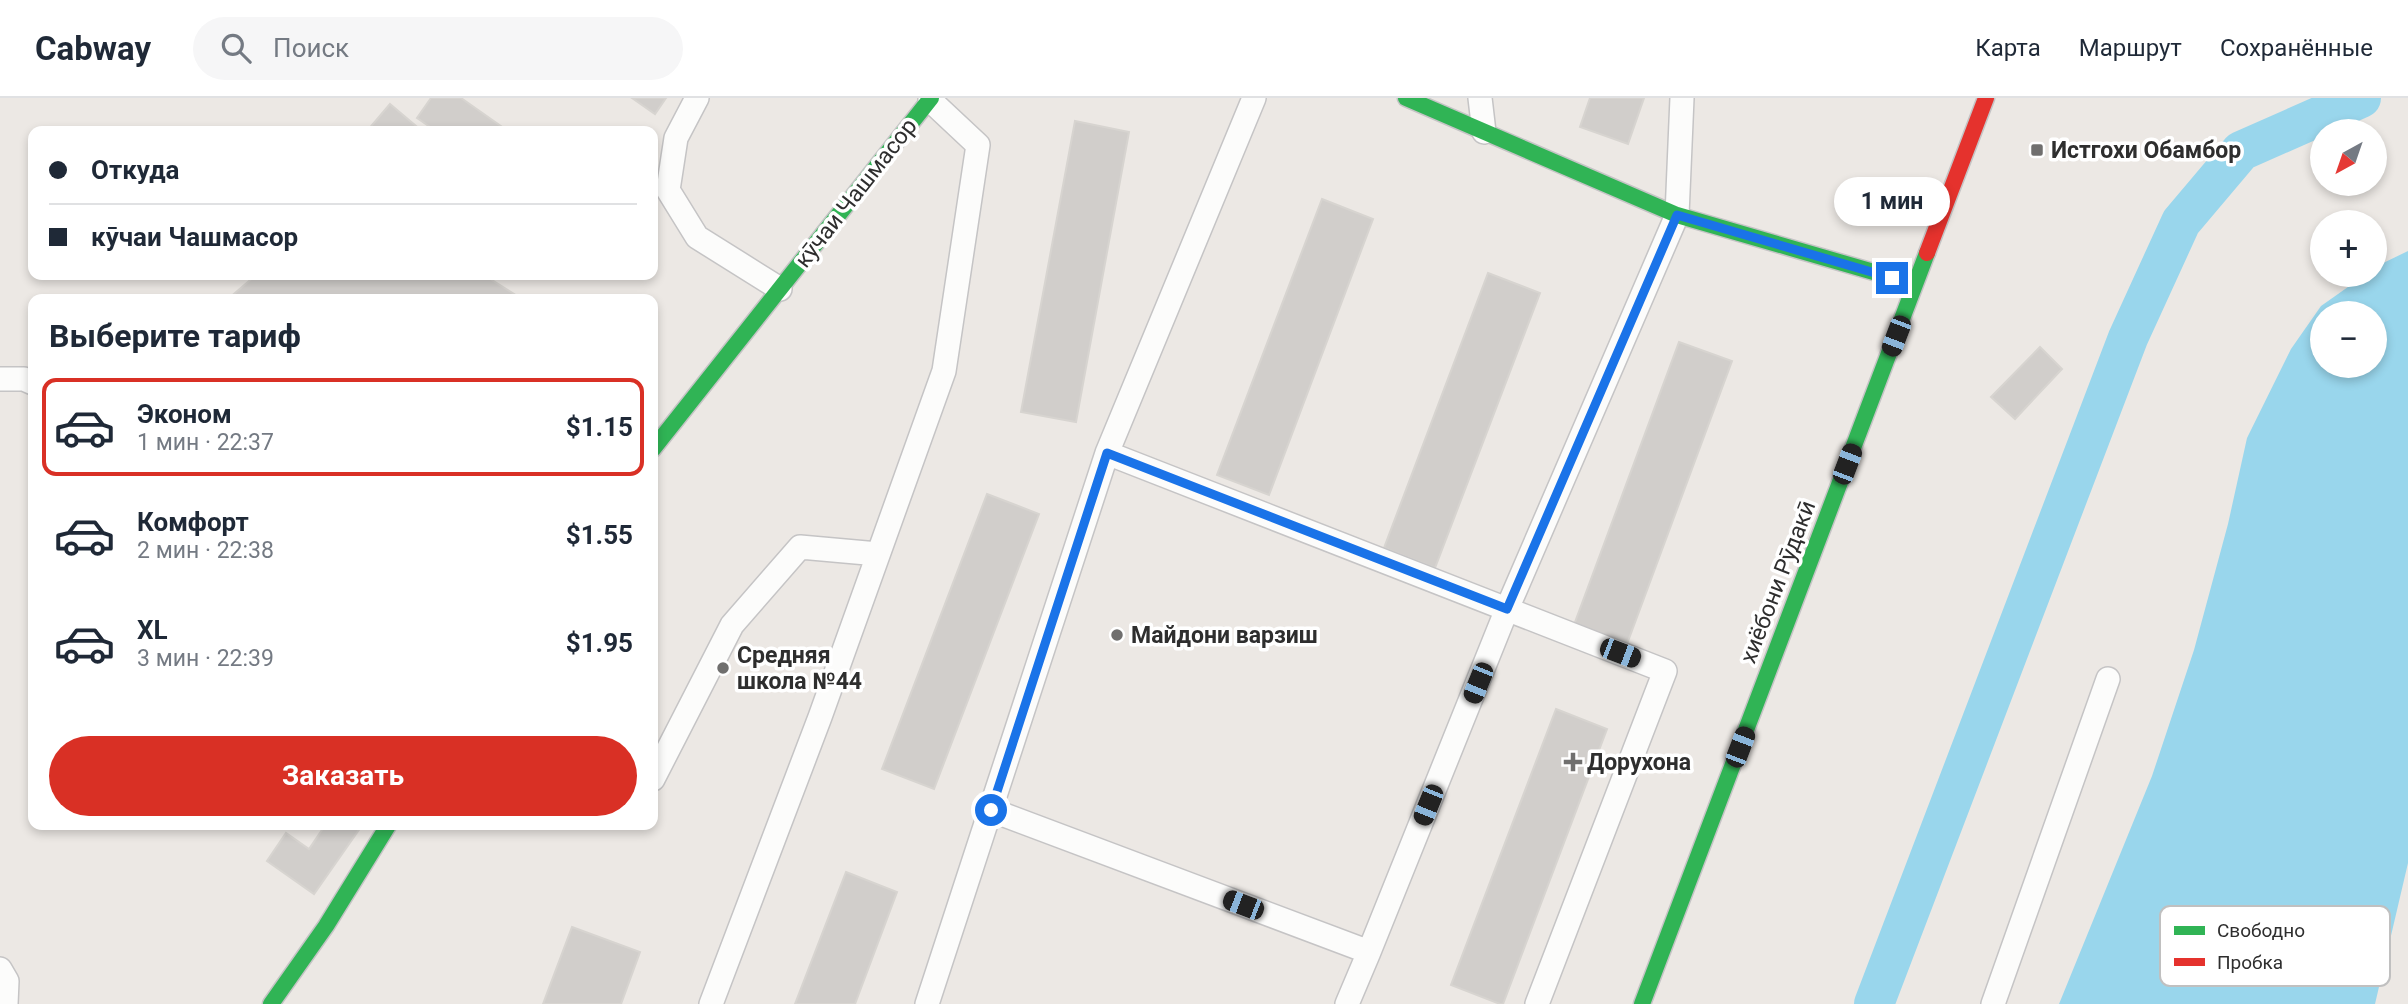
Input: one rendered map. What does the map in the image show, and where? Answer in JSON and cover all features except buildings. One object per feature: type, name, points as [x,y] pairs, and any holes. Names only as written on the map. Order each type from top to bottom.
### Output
[{"type":"main road","points":[[1406,98],[1677,215],[1915,284]]},
{"type":"main road","name":"хиёбони Рӯдакӣ","points":[[1642,1004],[1986,98]]},
{"type":"main road","name":"кӯчаи Чашмасор","points":[[658,443],[930,99]]},
{"type":"main road","points":[[271,1004],[326,926],[385,830]]},
{"type":"lane","name":"кӯчаи Чашмасор","points":[[697,98],[676,138],[668,190],[697,237],[780,289]]},
{"type":"lane","points":[[927,1004],[1107,453],[1254,98]]},
{"type":"lane","points":[[1480,98],[1484,132]]},
{"type":"lane","points":[[1347,1004],[1507,609],[1677,215],[1682,98]]},
{"type":"lane","points":[[711,1004],[820,717],[944,371],[978,145],[930,99]]},
{"type":"lane","points":[[0,379],[28,381]]},
{"type":"lane","points":[[1107,453],[1665,671],[1537,1004]]},
{"type":"lane","points":[[658,769],[732,625],[800,547],[878,554]]},
{"type":"lane","points":[[1993,1004],[2108,679]]},
{"type":"lane","points":[[991,810],[1369,952]]},
{"type":"lane","points":[[0,969],[7,982],[6,1004]]},
{"type":"water","points":[[2408,251],[2408,863],[2390,940],[2390,906],[2160,906],[2160,986],[2379,986],[2375,1004],[2059,1004],[2152,776],[2194,650],[2228,524],[2247,438],[2291,349],[2310,322],[2310,378],[2387,378],[2387,301],[2328,301],[2348,287],[2387,287],[2387,261]]},
{"type":"waterway","points":[[1874,1004],[2128,338],[2181,222],[2241,151],[2361,98]]},
{"type":"traffic: fast","points":[[658,443],[931,98]]},
{"type":"traffic: fast","points":[[1406,98],[1677,215],[1915,284]]},
{"type":"traffic: fast","points":[[1642,1004],[1927,253]]},
{"type":"traffic: fast","points":[[271,1004],[326,926],[385,830]]},
{"type":"traffic: jam","points":[[1927,253],[1986,98]]},
{"type":"place","name":"Истгохи Обамбор","points":[[2037,150]]},
{"type":"place","name":"Майдони варзиш","points":[[1117,635]]},
{"type":"place","name":"Средняя школа №44","points":[[723,668]]},
{"type":"place","name":"Дорухона","points":[[1573,762]]},
{"type":"route","points":[[991,810],[1107,453],[1507,609],[1677,215],[1892,278]]}]
